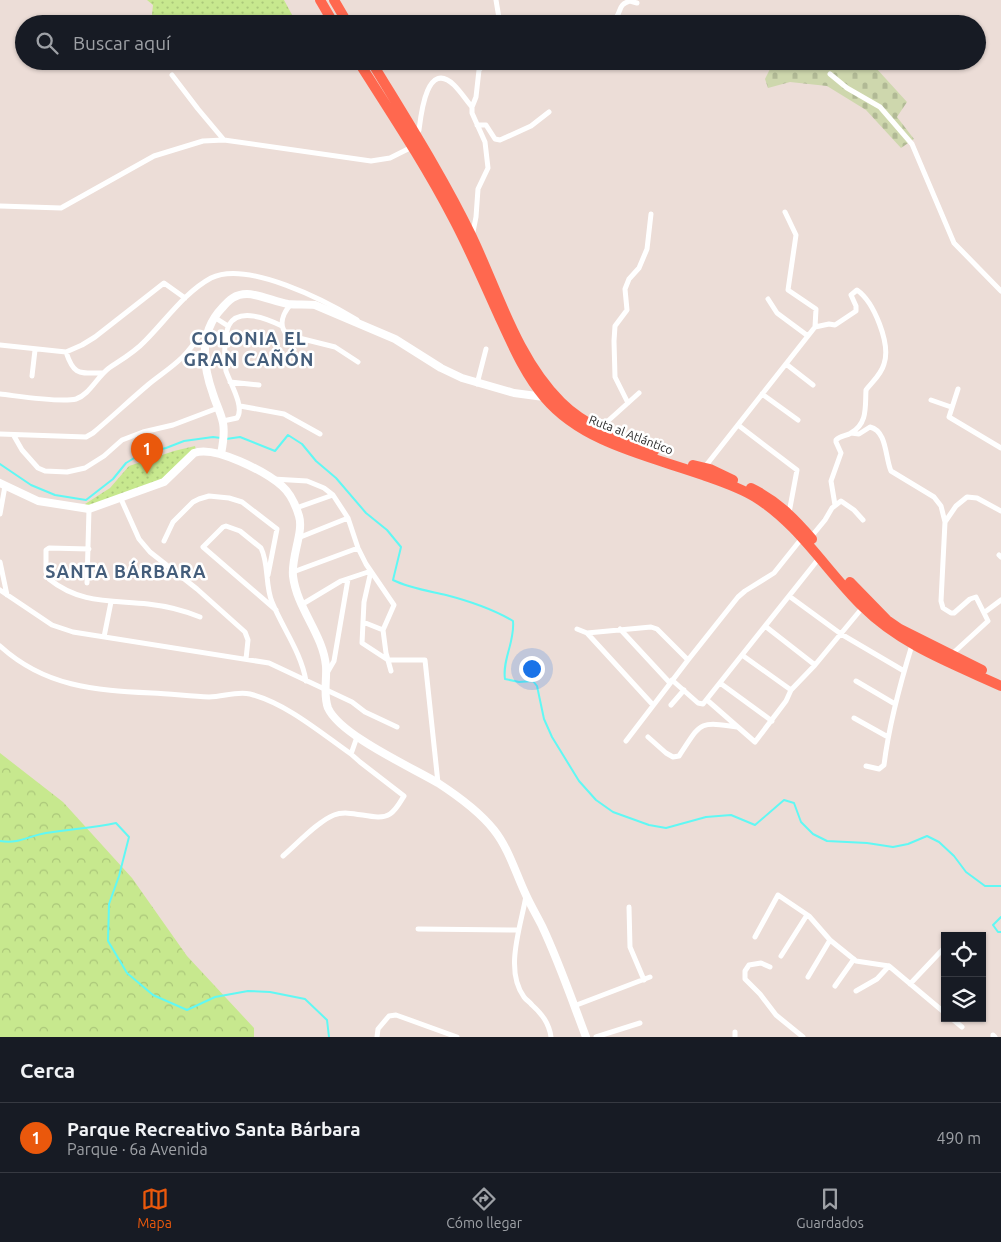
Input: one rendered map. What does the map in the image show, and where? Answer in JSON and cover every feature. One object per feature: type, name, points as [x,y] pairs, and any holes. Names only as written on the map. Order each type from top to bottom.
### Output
[{"type":"highway","points":[[320,0],[329,15]]},
{"type":"highway","points":[[334,0],[343,15]]},
{"type":"highway","name":"Ruta al Atlántico","points":[[364,70],[413,147],[453,217],[516,352],[530,377],[544,397],[556,409],[579,428],[599,438],[722,482],[754,496],[807,537],[857,590],[900,629],[1001,679]]},
{"type":"highway","name":"Ruta al Atlántico","points":[[377,70],[450,194],[472,237],[514,330],[539,377],[566,406],[577,416],[599,429],[647,448],[710,469],[763,494],[789,513],[820,557],[863,608],[912,645],[1001,686]]},
{"type":"street","points":[[496,0],[498,15]]},
{"type":"street","points":[[617,15],[624,3],[630,1],[637,3]]},
{"type":"street","points":[[472,237],[478,190],[488,168],[485,142],[473,119],[472,107],[476,97],[479,70]]},
{"type":"street","points":[[830,74],[847,88],[880,107],[912,144],[954,243],[989,281],[1001,291]]},
{"type":"street","points":[[172,75],[224,140]]},
{"type":"street","points":[[416,134],[419,130],[426,93],[429,86],[434,82],[448,80],[472,107]]},
{"type":"street","points":[[477,125],[486,126],[495,138],[500,140],[531,126],[548,112]]},
{"type":"street","points":[[0,206],[61,208],[154,156],[203,141],[224,140],[371,161],[390,158],[413,147]]},
{"type":"street","points":[[704,468],[815,327],[816,309],[788,290],[796,235],[785,212]]},
{"type":"street","points":[[628,403],[616,377],[615,326],[627,310],[625,289],[629,279],[638,268],[647,249],[651,214]]},
{"type":"street","points":[[0,394],[65,400],[82,396],[102,373],[144,343],[185,298],[212,278],[233,273],[268,279],[327,302],[441,368],[477,384],[530,396],[544,397]]},
{"type":"street","points":[[0,349],[0,345],[66,352],[95,337],[164,283],[185,298]]},
{"type":"street","points":[[815,327],[829,324],[836,325],[853,314],[856,311],[856,306],[850,295],[857,290],[874,311],[882,329],[886,356],[880,373],[866,390],[864,419],[851,433],[836,440],[841,453],[831,481],[835,505]]},
{"type":"street","points":[[222,451],[223,425],[205,368],[205,348],[207,332],[213,317],[232,297],[248,294],[291,304],[315,305],[373,329]]},
{"type":"street","points":[[768,299],[777,313],[808,336]]},
{"type":"street","points":[[291,304],[283,315],[282,326],[284,331],[293,338],[335,347],[358,362]]},
{"type":"street","points":[[223,425],[239,416],[240,406],[226,370],[224,353],[228,326],[239,316],[256,316],[282,326]]},
{"type":"street","points":[[213,317],[228,326]]},
{"type":"street","points":[[0,434],[14,436],[86,437],[184,357],[199,334],[207,332]]},
{"type":"street","points":[[477,384],[486,349]]},
{"type":"street","points":[[32,376],[34,350]]},
{"type":"street","points":[[66,352],[70,365],[75,371],[81,373],[102,373]]},
{"type":"street","points":[[786,364],[813,385]]},
{"type":"street","points":[[230,382],[259,385]]},
{"type":"street","points":[[958,389],[948,415],[950,418],[1001,448]]},
{"type":"street","points":[[599,429],[640,393]]},
{"type":"street","points":[[762,394],[798,420]]},
{"type":"street","points":[[931,400],[951,407]]},
{"type":"street","points":[[240,406],[284,414],[320,434]]},
{"type":"street","points":[[14,436],[22,450],[38,468],[45,471],[67,472],[85,468],[104,456],[122,440],[142,432],[173,425],[218,408]]},
{"type":"street","points":[[738,425],[797,470],[789,513]]},
{"type":"street","points":[[851,433],[860,434],[870,428],[878,431],[882,438],[891,471],[934,497],[941,506],[945,522],[941,601],[943,608],[951,613],[954,612],[973,597],[978,599],[988,621],[951,655]]},
{"type":"street","points":[[0,514],[2,484],[38,501],[89,510],[167,480],[198,451],[222,451],[283,487],[300,518],[300,531],[292,563],[293,572],[298,599],[319,642],[326,665],[326,690],[329,711],[357,738],[438,783],[465,801],[494,830],[510,858],[542,927],[586,1037]]},
{"type":"street","points":[[271,479],[307,481],[324,488],[333,495],[348,518],[358,548],[394,605],[383,630],[391,671]]},
{"type":"street","points":[[296,508],[333,495]]},
{"type":"street","points":[[164,541],[173,522],[195,500],[210,496],[236,500],[277,529],[267,581]]},
{"type":"street","points":[[945,522],[956,506],[967,497],[972,496],[1001,511]]},
{"type":"street","points":[[121,498],[139,539],[150,552],[198,589],[245,632],[248,640],[246,659]]},
{"type":"street","points":[[626,741],[671,681],[738,598],[745,591],[774,573],[835,505],[841,501],[843,502],[863,520]]},
{"type":"street","points":[[87,583],[89,510]]},
{"type":"street","points":[[298,538],[348,518]]},
{"type":"street","points":[[276,610],[203,547],[223,527],[226,526],[240,531],[261,548],[269,594],[297,651],[304,668],[306,681]]},
{"type":"street","points":[[89,549],[49,548],[46,550],[46,572],[49,579],[83,597],[112,602],[149,604],[184,611],[200,617]]},
{"type":"street","points":[[293,572],[358,548]]},
{"type":"street","points":[[620,629],[671,681],[698,703],[703,704],[820,557]]},
{"type":"street","points":[[0,562],[7,595]]},
{"type":"street","points":[[301,605],[319,592],[371,571]]},
{"type":"street","points":[[371,571],[364,602],[362,643],[388,660],[425,660],[438,783]]},
{"type":"street","points":[[326,676],[334,661],[348,579]]},
{"type":"street","points":[[0,590],[52,625],[73,632],[269,663],[352,702],[365,712],[397,727]]},
{"type":"street","points":[[788,596],[841,634],[904,671]]},
{"type":"street","points":[[985,612],[1001,600]]},
{"type":"street","points":[[104,637],[112,602]]},
{"type":"street","points":[[707,700],[755,742],[786,701],[791,690],[863,608]]},
{"type":"street","points":[[363,622],[383,630]]},
{"type":"street","points":[[765,626],[815,664]]},
{"type":"street","points":[[587,633],[651,627],[658,629],[688,660]]},
{"type":"street","points":[[577,629],[587,633],[653,705]]},
{"type":"street","points":[[866,766],[878,769],[884,765],[895,704],[912,645]]},
{"type":"street","points":[[0,646],[12,657],[40,674],[71,685],[91,689],[211,697],[235,693],[248,694],[265,699],[287,711],[351,754],[404,796],[388,815],[377,817],[344,813],[334,815],[283,856]]},
{"type":"street","points":[[742,655],[791,690]]},
{"type":"street","points":[[856,682],[895,704]]},
{"type":"street","points":[[720,683],[772,721]]},
{"type":"street","points":[[671,705],[684,690]]},
{"type":"street","points":[[854,718],[888,737]]},
{"type":"street","points":[[648,737],[666,753],[674,757],[679,756],[696,730],[704,725],[712,723],[737,727]]},
{"type":"street","points":[[351,754],[357,738]]},
{"type":"street","points":[[755,937],[778,895],[807,915],[830,940],[856,961],[889,966],[941,1010]]},
{"type":"street","points":[[526,896],[518,930],[515,966],[517,983],[524,998],[546,1020],[551,1037]]},
{"type":"street","points":[[629,907],[630,947],[644,980]]},
{"type":"street","points":[[782,956],[807,915]]},
{"type":"street","points":[[418,929],[518,930]]},
{"type":"street","points":[[808,977],[830,940]]},
{"type":"street","points":[[910,984],[941,951]]},
{"type":"street","points":[[834,986],[854,959]]},
{"type":"street","points":[[770,967],[761,963],[749,965],[745,970],[744,979],[760,994],[776,1014],[803,1037]]},
{"type":"street","points":[[856,990],[877,979],[889,966]]},
{"type":"street","points":[[574,1006],[650,977]]},
{"type":"street","points":[[376,1037],[378,1029],[389,1016],[396,1015],[457,1037]]},
{"type":"street","points":[[955,1022],[962,1028]]},
{"type":"street","points":[[596,1037],[640,1023]]},
{"type":"green space","points":[[147,0],[284,0],[292,15],[152,15],[153,5]]},
{"type":"green space","points":[[770,70],[878,70],[907,102],[897,117],[914,139],[901,148],[866,110],[827,86],[790,82],[768,88],[765,79]]},
{"type":"green space","points":[[195,446],[196,450],[163,482],[87,507],[85,504],[110,488],[129,466]]},
{"type":"green space","points":[[0,753],[63,802],[132,878],[187,956],[254,1028],[254,1037],[0,1037]]},
{"type":"waterway","points":[[226,439],[240,437],[275,451],[288,435],[302,444],[316,461],[336,478],[366,513],[387,530],[401,547],[393,580],[472,603],[513,621],[512,636],[505,665],[505,679],[519,682],[533,681],[537,686],[544,719],[552,737],[579,781],[596,800],[613,812],[649,825],[666,828],[706,817],[731,815],[755,825],[784,800],[794,803],[801,822],[813,834],[827,841],[867,843],[893,847],[908,844],[927,836],[939,842],[954,856],[966,872],[985,886],[1001,886]]},
{"type":"waterway","points":[[0,464],[31,485],[55,495],[86,500],[113,479],[126,463],[141,454],[184,441],[213,437],[221,438]]},
{"type":"waterway","points":[[0,841],[19,841],[40,834],[116,823],[129,837],[119,876],[109,904],[108,941],[127,973],[153,995],[187,1010],[215,997],[248,991],[270,992],[305,999],[327,1020],[329,1037]]},
{"type":"waterway","points":[[1001,917],[993,925],[998,932],[1001,932]]},
{"type":"place","name":"Parque Recreativo Santa Bárbara","points":[[147,474]]},
{"type":"district","name":"COLONIA EL GRAN CAÑÓN","points":[[249,349]]},
{"type":"district","name":"SANTA BÁRBARA","points":[[126,572]]}]
